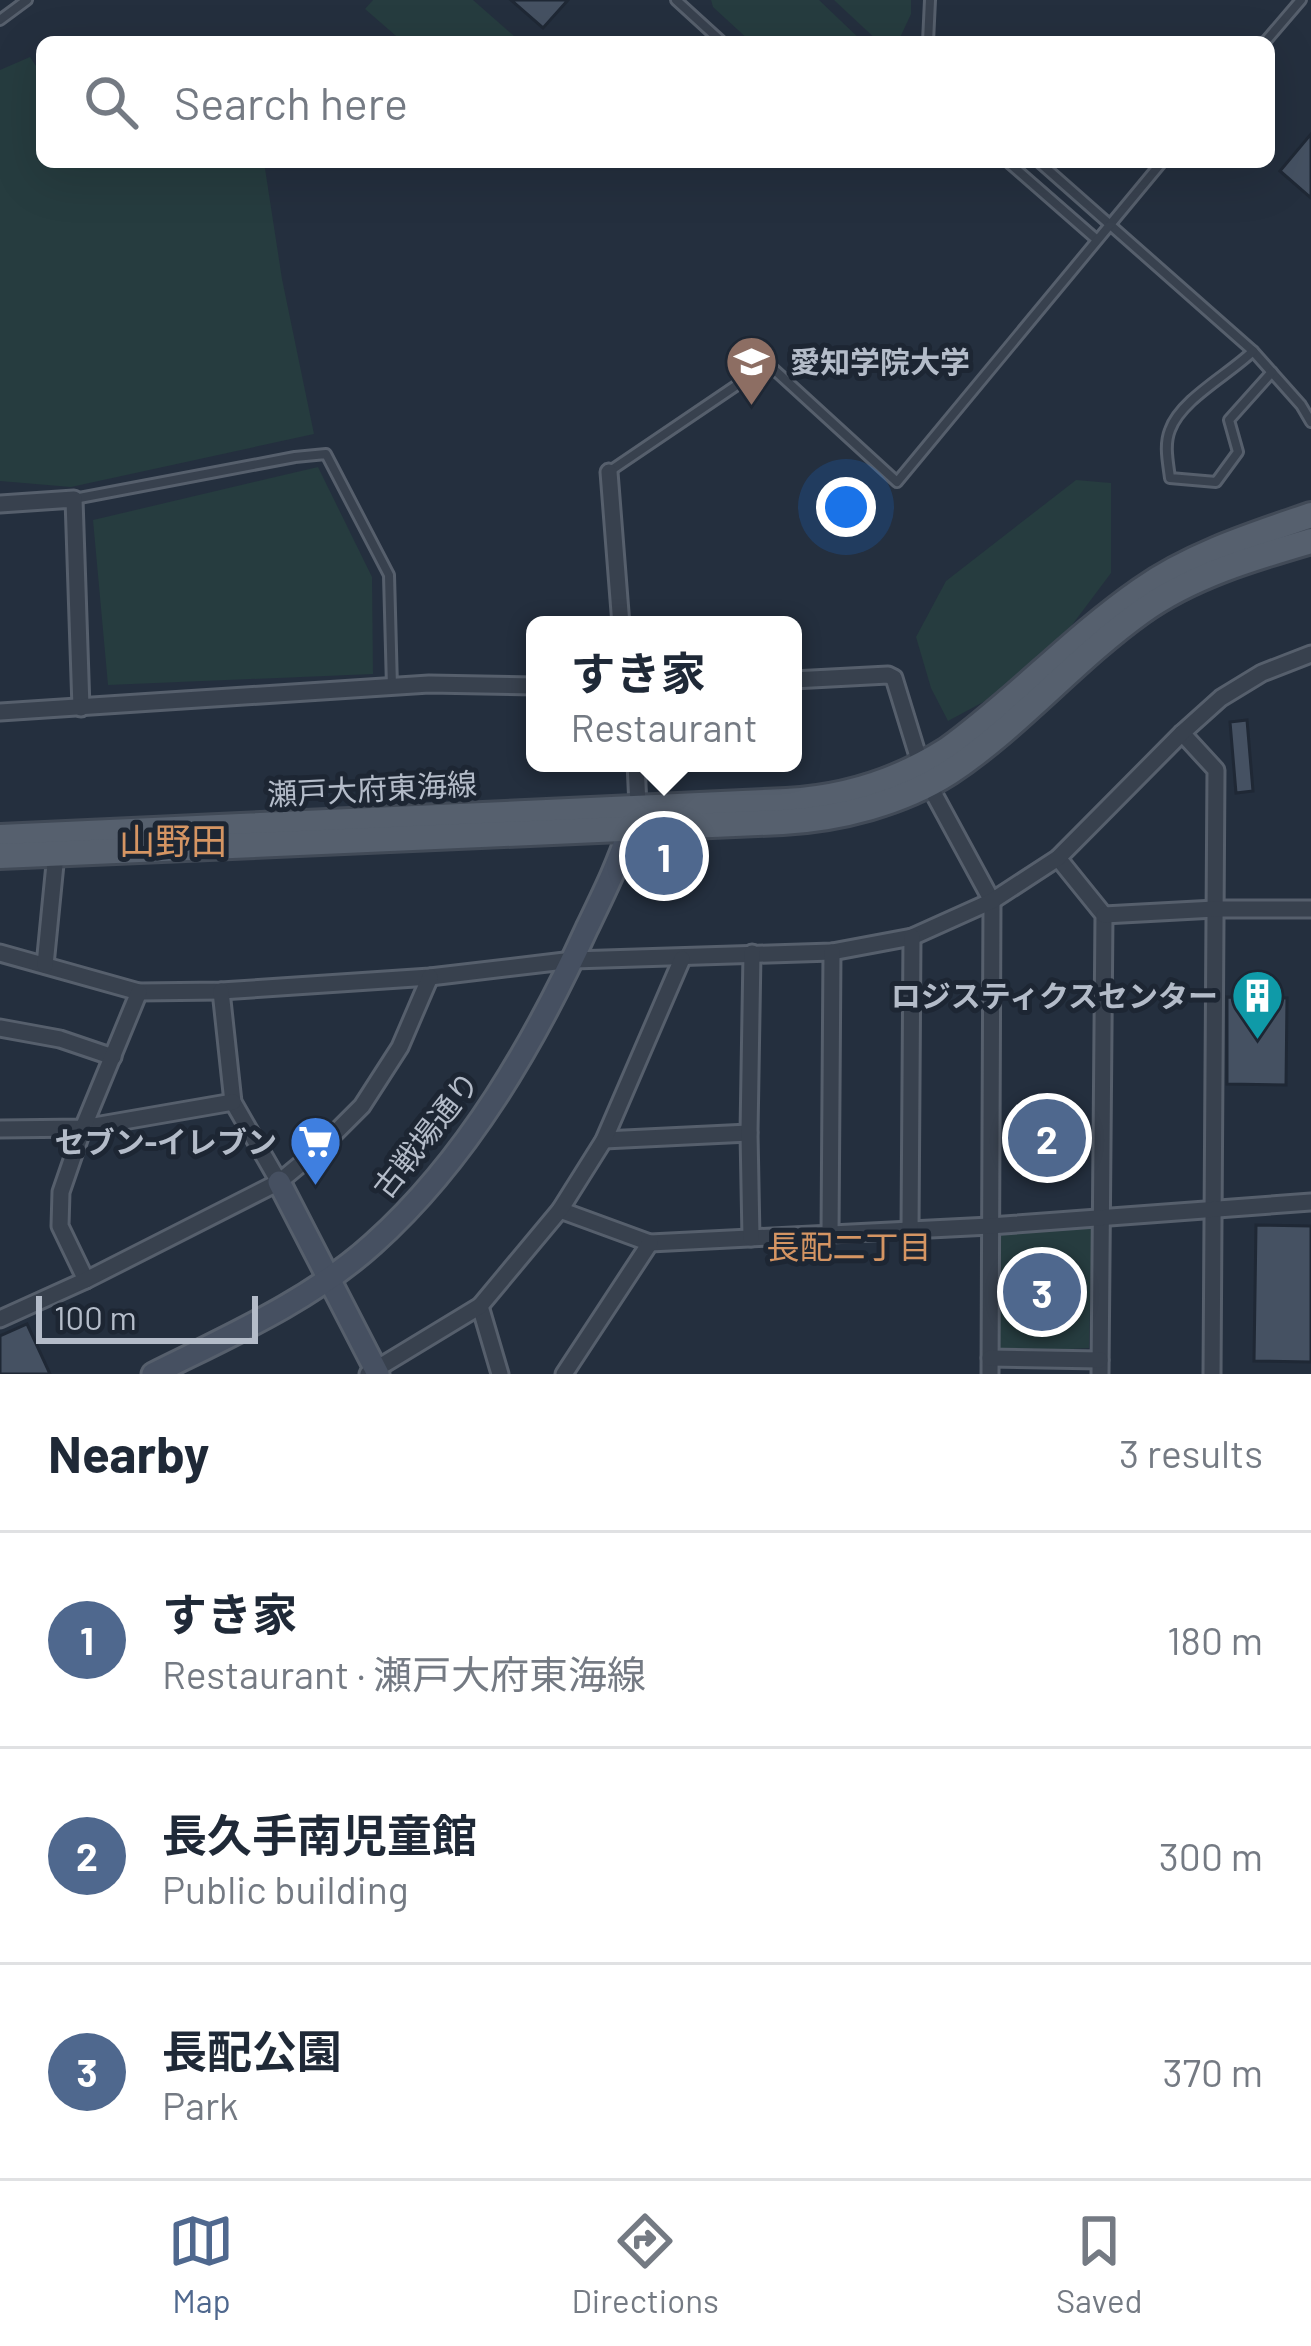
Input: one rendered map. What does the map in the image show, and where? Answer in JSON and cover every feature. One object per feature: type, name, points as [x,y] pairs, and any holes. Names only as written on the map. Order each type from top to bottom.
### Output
[{"type":"main road","name":"瀬戸大府東海線","points":[[925,775],[1092,627],[1143,588],[1190,560],[1311,515]]},
{"type":"main road","name":"瀬戸大府東海線","points":[[0,837],[634,817],[807,820],[860,809],[972,755],[1143,611],[1194,582],[1258,556],[1311,542]]},
{"type":"main road","name":"瀬戸大府東海線","points":[[0,856],[634,817]]},
{"type":"street","points":[[609,472],[620,616]]},
{"type":"street","points":[[0,504],[74,499],[81,707]]},
{"type":"street","points":[[0,952],[140,992],[220,991],[430,977],[573,960],[832,952],[912,937],[992,901],[1058,858],[1182,734],[1240,685],[1311,654]]},
{"type":"street","points":[[802,680],[894,678],[925,775],[992,901],[990,1366],[1100,1367],[1104,915],[1058,858]]},
{"type":"street","points":[[0,712],[429,684],[526,686]]},
{"type":"street","points":[[1182,734],[1216,770],[1212,1374]]},
{"type":"street","points":[[634,817],[636,772]]},
{"type":"street","name":"古戦場通り","points":[[152,1374],[329,1278],[373,1245],[444,1168],[549,1007],[622,853],[634,817]]},
{"type":"street","points":[[45,965],[56,854]]},
{"type":"street","points":[[1104,915],[1311,909]]},
{"type":"street","points":[[910,1230],[912,937]]},
{"type":"street","points":[[830,1234],[832,952]]},
{"type":"street","points":[[751,1238],[752,953]]},
{"type":"street","points":[[220,991],[233,1102],[279,1182],[374,1372],[479,1306],[560,1210],[604,1140],[682,958]]},
{"type":"street","points":[[0,1318],[279,1182],[362,1106],[400,1047],[430,977]]},
{"type":"street","points":[[86,1280],[60,1226],[61,1192],[140,992]]},
{"type":"street","points":[[0,1028],[60,1039],[113,1057]]},
{"type":"street","points":[[0,1129],[83,1128],[233,1102]]},
{"type":"street","points":[[604,1140],[748,1133]]},
{"type":"street","points":[[560,1210],[650,1243],[990,1226],[1311,1202]]},
{"type":"street","points":[[564,1374],[650,1243]]},
{"type":"street","points":[[479,1306],[500,1374]]},
{"type":"lane","points":[[0,20],[27,0]]},
{"type":"lane","points":[[928,36],[930,0]]},
{"type":"lane","points":[[1270,36],[1301,0]]},
{"type":"lane","points":[[678,1],[716,36]]},
{"type":"lane","points":[[1015,168],[1096,238]]},
{"type":"lane","points":[[1046,168],[1253,351],[1311,422]]},
{"type":"lane","points":[[609,472],[768,364],[897,482],[1157,168]]},
{"type":"lane","points":[[1253,351],[1203,389],[1170,427],[1166,452],[1170,478],[1216,482],[1238,452],[1229,419],[1272,372]]},
{"type":"lane","points":[[74,499],[326,454],[389,575],[392,689]]},
{"type":"green space","points":[[373,0],[473,0],[514,36],[396,36],[365,9]]},
{"type":"green space","points":[[711,0],[819,0],[857,36],[744,36]]},
{"type":"green space","points":[[834,0],[911,0],[911,14],[901,36],[873,36]]},
{"type":"green space","points":[[30,57],[36,66],[36,168],[265,168],[314,434],[71,487],[0,481],[0,70]]},
{"type":"green space","points":[[318,467],[372,577],[373,674],[108,685],[93,520]]},
{"type":"green space","points":[[1076,480],[1111,483],[1111,573],[1066,633],[1000,693],[948,721],[931,688],[916,637],[946,581]]},
{"type":"green space","points":[[1082,1223],[1092,1229],[1089,1348],[998,1353],[994,1235]]},
{"type":"building","points":[[511,0],[568,0],[543,28]]},
{"type":"building","points":[[1311,134],[1311,198],[1280,171]]},
{"type":"building","points":[[1247,720],[1253,791],[1236,793],[1230,722]]},
{"type":"building","name":"ロジスティクスセンター","points":[[1227,997],[1287,998],[1286,1085],[1227,1084]]},
{"type":"building","points":[[1256,1225],[1311,1226],[1311,1362],[1254,1361]]},
{"type":"building","points":[[27,1324],[50,1374],[0,1374],[0,1336]]},
{"type":"place","name":"愛知学院大学","points":[[751,407]]},
{"type":"place","name":"すき家","points":[[664,856]]},
{"type":"place","name":"ロジスティクスセンター","points":[[1257,1041]]},
{"type":"place","name":"長久手南児童館","points":[[1047,1138]]},
{"type":"place","name":"セブン-イレブン","points":[[316,1187]]},
{"type":"place","name":"長配公園","points":[[1042,1292]]},
{"type":"district","name":"山野田","points":[[173,839]]},
{"type":"district","name":"長配二丁目","points":[[849,1246]]}]
